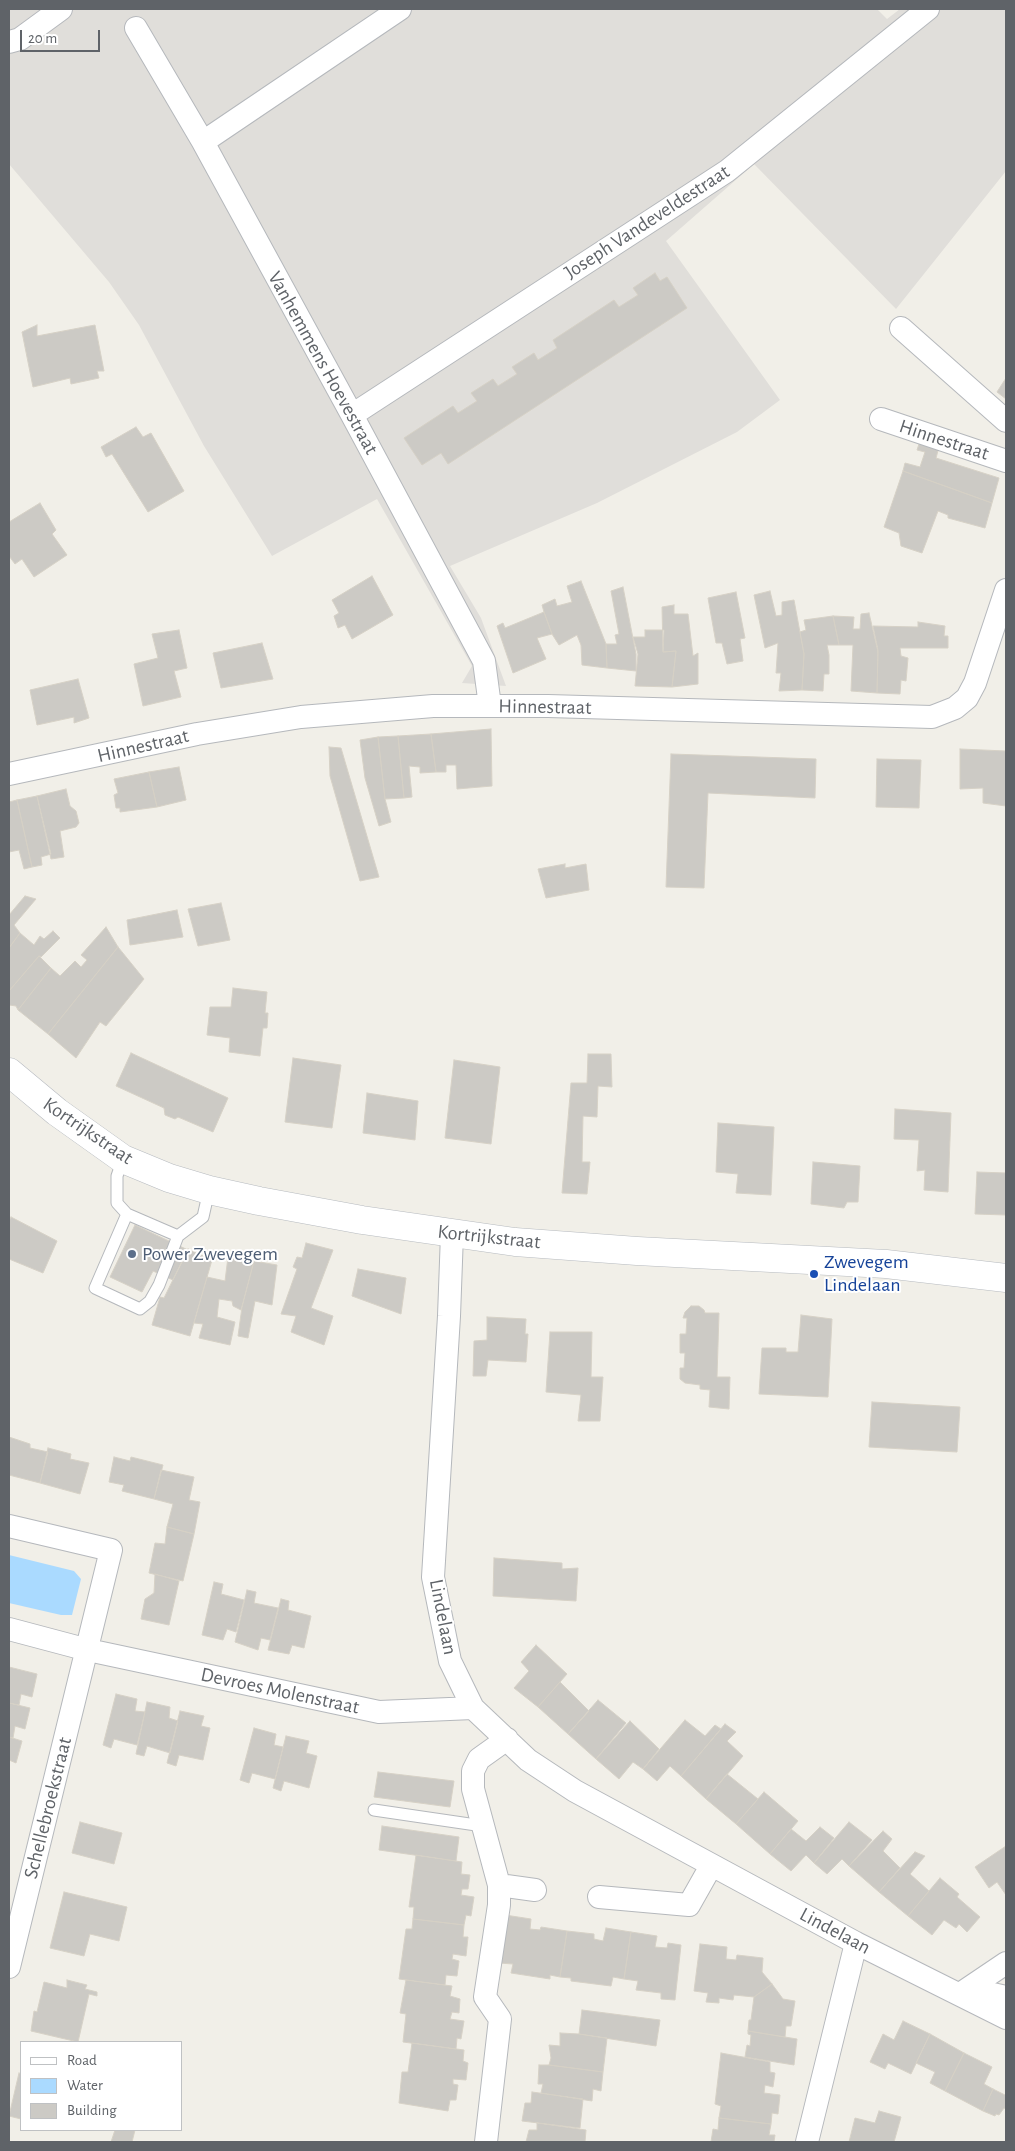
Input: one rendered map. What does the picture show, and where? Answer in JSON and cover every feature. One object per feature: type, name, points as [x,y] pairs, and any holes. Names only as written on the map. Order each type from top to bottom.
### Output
[{"type":"main road","name":"Kortrijkstraat","points":[[9,1072],[57,1112],[123,1158],[169,1178],[209,1190],[362,1220],[515,1242],[637,1251],[886,1264],[1006,1278]]},
{"type":"street","points":[[203,142],[400,9]]},
{"type":"street","name":"Joseph Vandeveldestraat","points":[[352,415],[727,171],[928,9]]},
{"type":"street","points":[[9,42],[20,40],[49,12]]},
{"type":"street","name":"Vanhemmens Hoevestraat","points":[[136,28],[203,142],[484,661],[490,706]]},
{"type":"street","name":"Hinnestraat","points":[[901,328],[1006,421]]},
{"type":"street","name":"Hinnestraat","points":[[881,419],[1006,461]]},
{"type":"street","name":"Hinnestraat","points":[[9,774],[196,734],[301,717],[433,706],[932,718],[955,708],[967,698],[975,682],[1006,590]]},
{"type":"street","name":"Lindelaan","points":[[452,1234],[449,1316],[433,1577],[450,1661],[474,1708],[528,1760],[575,1791],[856,1942],[1006,2018]]},
{"type":"street","points":[[9,1526],[111,1550],[88,1650]]},
{"type":"street","name":"Devroes Molenstraat","points":[[9,1629],[88,1650],[379,1712],[474,1708]]},
{"type":"street","name":"Schellebroekstraat","points":[[9,1967],[88,1650]]},
{"type":"street","points":[[486,2142],[500,2020],[486,1997],[499,1904],[499,1885],[473,1789],[473,1771],[479,1759],[507,1739]]},
{"type":"street","points":[[599,1898],[697,1907],[712,1866]]},
{"type":"street","points":[[499,1885],[535,1890]]},
{"type":"street","points":[[806,2142],[856,1942]]},
{"type":"street","points":[[960,1994],[1006,1963]]},
{"type":"street","name":"Lindelaan","points":[[960,1994],[988,1993],[1006,1997]]},
{"type":"lane","points":[[123,1158],[117,1176],[117,1203],[127,1214],[178,1236]]},
{"type":"lane","points":[[127,1214],[95,1288],[140,1309],[150,1301],[159,1285],[178,1236],[203,1217],[209,1190]]},
{"type":"lane","points":[[374,1810],[483,1826]]},
{"type":"shaded area","points":[[9,9],[877,9],[887,19],[900,9],[1006,9],[1006,171],[896,309],[754,164],[666,241],[780,400],[737,432],[597,503],[450,566],[481,618],[506,686],[462,683],[472,666],[377,499],[272,556],[204,446],[139,325],[109,282],[9,164]]},
{"type":"water","points":[[9,1555],[74,1571],[81,1579],[72,1615],[61,1615],[9,1603]]},
{"type":"building","points":[[655,273],[660,281],[667,277],[687,308],[448,464],[441,453],[422,465],[404,438],[453,406],[458,413],[477,401],[471,393],[493,379],[498,386],[517,374],[512,367],[534,353],[538,360],[557,348],[553,340],[614,300],[619,307],[638,295],[633,288]]},
{"type":"building","points":[[37,325],[37,336],[95,325],[104,371],[97,371],[99,378],[71,384],[70,378],[33,387],[22,332]]},
{"type":"building","points":[[1006,378],[1006,399],[997,392]]},
{"type":"building","points":[[136,427],[143,437],[151,433],[184,491],[148,512],[112,454],[106,457],[101,447]]},
{"type":"building","points":[[920,441],[939,447],[936,458],[999,478],[992,503],[903,471],[905,463],[920,467],[925,452],[917,450]]},
{"type":"building","points":[[903,471],[992,503],[985,528],[948,518],[948,515],[938,511],[922,553],[901,546],[899,533],[884,527]]},
{"type":"building","points":[[40,503],[56,530],[52,534],[67,555],[34,577],[22,559],[15,564],[9,556],[9,522]]},
{"type":"building","points":[[372,576],[393,615],[352,639],[345,625],[338,628],[334,616],[339,613],[332,600]]},
{"type":"building","points":[[581,581],[606,644],[607,668],[582,665],[581,645],[577,635],[559,645],[552,634],[544,612],[542,605],[555,599],[557,606],[572,602],[567,586]]},
{"type":"building","points":[[623,587],[636,654],[636,671],[607,668],[606,644],[617,644],[615,635],[619,634],[611,591]]},
{"type":"building","points":[[770,591],[776,616],[782,615],[782,602],[794,600],[804,654],[802,690],[779,691],[781,673],[776,673],[778,643],[765,648],[754,595]]},
{"type":"building","points":[[736,592],[745,638],[740,639],[743,661],[727,664],[722,643],[716,643],[708,598]]},
{"type":"building","points":[[674,605],[674,614],[688,614],[693,656],[698,653],[698,684],[672,687],[676,651],[663,652],[662,607]]},
{"type":"building","points":[[544,612],[552,634],[537,638],[546,659],[513,673],[497,626],[503,623],[505,628]]},
{"type":"building","points":[[869,613],[878,652],[877,693],[851,691],[853,645],[839,645],[833,616],[854,617],[853,629],[860,629],[861,614]]},
{"type":"building","points":[[833,616],[839,645],[827,645],[829,674],[824,674],[823,691],[802,690],[804,654],[800,632],[806,630],[804,620]]},
{"type":"building","points":[[918,622],[945,626],[944,636],[948,636],[948,648],[900,648],[901,656],[908,658],[906,681],[901,680],[900,694],[877,693],[878,650],[873,626],[918,627]]},
{"type":"building","points":[[179,630],[187,668],[174,671],[181,697],[143,706],[134,664],[158,658],[152,634]]},
{"type":"building","points":[[645,630],[664,630],[663,652],[676,651],[672,687],[635,686],[638,654],[633,637],[645,637]]},
{"type":"building","points":[[262,643],[273,679],[221,688],[213,653]]},
{"type":"building","points":[[78,679],[89,718],[74,723],[74,717],[37,725],[30,690]]},
{"type":"building","points":[[491,729],[492,786],[457,789],[456,765],[446,765],[446,772],[436,772],[431,734]]},
{"type":"building","points":[[431,734],[436,772],[420,773],[420,767],[409,766],[412,797],[404,798],[398,736]]},
{"type":"building","points":[[398,736],[404,798],[385,799],[378,737]]},
{"type":"building","points":[[378,737],[385,799],[391,822],[379,826],[365,778],[360,740]]},
{"type":"building","points":[[329,747],[341,748],[379,877],[360,881],[330,776]]},
{"type":"building","points":[[960,749],[1006,751],[1006,806],[983,803],[983,788],[960,789]]},
{"type":"building","points":[[671,754],[816,759],[815,798],[708,793],[704,888],[666,887]]},
{"type":"building","points":[[877,759],[921,760],[919,808],[876,807]]},
{"type":"building","points":[[179,767],[186,800],[157,807],[149,772]]},
{"type":"building","points":[[149,772],[157,807],[120,812],[120,808],[116,808],[114,795],[118,793],[114,779]]},
{"type":"building","points":[[66,789],[70,806],[76,811],[79,823],[76,827],[60,831],[64,857],[51,859],[37,796]]},
{"type":"building","points":[[37,796],[51,854],[41,857],[42,865],[32,867],[17,800]]},
{"type":"building","points":[[17,800],[32,867],[24,869],[19,850],[9,852],[9,802]]},
{"type":"building","points":[[565,864],[565,868],[586,864],[589,890],[546,898],[538,869]]},
{"type":"building","points":[[25,896],[36,899],[14,925],[20,933],[9,948],[9,915]]},
{"type":"building","points":[[221,903],[230,940],[198,946],[188,909]]},
{"type":"building","points":[[177,910],[183,937],[130,945],[127,920]]},
{"type":"building","points":[[106,927],[118,947],[48,1034],[18,1010],[51,968],[60,976],[75,961],[81,967],[87,960],[81,955]]},
{"type":"building","points":[[53,931],[60,938],[41,957],[39,956],[9,991],[9,948],[20,933],[34,945],[40,936],[44,939]]},
{"type":"building","points":[[118,947],[144,979],[106,1026],[100,1022],[76,1058],[48,1034]]},
{"type":"building","points":[[39,956],[51,968],[18,1010],[16,1006],[9,1005],[9,991]]},
{"type":"building","points":[[233,988],[267,992],[265,1013],[268,1013],[267,1028],[263,1028],[260,1056],[229,1052],[230,1038],[207,1035],[210,1007],[231,1007]]},
{"type":"building","points":[[131,1053],[228,1098],[213,1132],[178,1117],[175,1119],[165,1115],[164,1108],[116,1086]]},
{"type":"building","points":[[588,1054],[611,1054],[612,1087],[598,1086],[597,1117],[583,1116],[582,1162],[590,1162],[587,1194],[562,1193],[571,1083],[587,1083]]},
{"type":"building","points":[[293,1058],[341,1065],[332,1128],[285,1122]]},
{"type":"building","points":[[454,1060],[500,1067],[491,1144],[445,1138]]},
{"type":"building","points":[[367,1093],[418,1101],[415,1140],[363,1133]]},
{"type":"building","points":[[895,1109],[951,1113],[948,1192],[924,1190],[925,1170],[917,1171],[919,1140],[894,1139]]},
{"type":"building","points":[[718,1123],[774,1127],[771,1195],[736,1193],[738,1174],[716,1172]]},
{"type":"building","points":[[813,1162],[860,1166],[858,1202],[847,1202],[844,1208],[811,1204]]},
{"type":"building","points":[[977,1172],[1006,1173],[1006,1215],[975,1214]]},
{"type":"building","points":[[11,1217],[57,1241],[43,1273],[9,1259],[9,1221]]},
{"type":"building","points":[[135,1225],[188,1250],[173,1280],[153,1271],[142,1292],[110,1277]]},
{"type":"building","points":[[306,1243],[333,1250],[311,1308],[333,1316],[324,1345],[291,1332],[296,1316],[281,1314],[297,1269],[293,1267],[297,1257],[302,1258]]},
{"type":"building","points":[[188,1249],[212,1260],[190,1336],[152,1325],[160,1297],[164,1298]]},
{"type":"building","points":[[228,1257],[254,1261],[241,1310],[233,1306],[232,1301],[219,1299],[217,1317],[235,1322],[230,1345],[199,1338],[203,1324],[194,1323],[207,1277],[225,1281]]},
{"type":"building","points":[[254,1261],[277,1265],[272,1305],[255,1301],[248,1338],[238,1336],[242,1307]]},
{"type":"building","points":[[358,1269],[406,1278],[401,1314],[352,1296]]},
{"type":"building","points":[[691,1306],[699,1306],[705,1313],[719,1313],[717,1377],[730,1377],[729,1409],[709,1407],[710,1390],[700,1389],[700,1385],[685,1383],[680,1379],[680,1368],[684,1368],[685,1353],[680,1353],[680,1334],[686,1334],[687,1318],[683,1318],[685,1312]]},
{"type":"building","points":[[801,1315],[832,1319],[828,1397],[759,1394],[762,1348],[786,1348],[786,1352],[798,1352]]},
{"type":"building","points":[[487,1317],[526,1319],[525,1334],[528,1334],[526,1362],[488,1360],[486,1376],[473,1376],[474,1341],[487,1340]]},
{"type":"building","points":[[550,1332],[592,1332],[591,1377],[603,1377],[600,1421],[578,1421],[581,1395],[546,1392]]},
{"type":"building","points":[[872,1402],[960,1407],[957,1452],[869,1447]]},
{"type":"building","points":[[9,1437],[30,1444],[30,1448],[48,1452],[40,1483],[9,1475]]},
{"type":"building","points":[[48,1448],[71,1454],[70,1459],[89,1463],[80,1494],[40,1483]]},
{"type":"building","points":[[114,1457],[130,1461],[131,1457],[163,1465],[154,1499],[122,1491],[124,1485],[109,1482]]},
{"type":"building","points":[[161,1470],[194,1477],[189,1500],[200,1502],[194,1534],[167,1527],[173,1504],[154,1499]]},
{"type":"building","points":[[167,1527],[194,1534],[183,1581],[149,1573],[155,1543],[165,1544]]},
{"type":"building","points":[[494,1558],[562,1563],[562,1569],[578,1568],[576,1601],[493,1596]]},
{"type":"building","points":[[155,1574],[179,1581],[169,1625],[141,1619],[145,1599],[154,1593]]},
{"type":"building","points":[[214,1582],[223,1584],[221,1594],[244,1600],[236,1632],[227,1629],[223,1640],[202,1635]]},
{"type":"building","points":[[247,1590],[256,1592],[254,1603],[278,1608],[270,1640],[261,1638],[258,1650],[235,1642]]},
{"type":"building","points":[[281,1599],[289,1601],[288,1610],[311,1616],[304,1648],[292,1645],[289,1654],[268,1650]]},
{"type":"building","points":[[536,1645],[567,1674],[538,1707],[514,1688],[529,1671],[521,1662]]},
{"type":"building","points":[[9,1667],[37,1674],[32,1697],[21,1694],[19,1705],[9,1703]]},
{"type":"building","points":[[560,1682],[589,1711],[568,1734],[538,1707]]},
{"type":"building","points":[[116,1694],[137,1699],[135,1711],[145,1712],[137,1745],[114,1739],[111,1748],[103,1745]]},
{"type":"building","points":[[598,1700],[626,1723],[596,1759],[568,1734]]},
{"type":"building","points":[[147,1702],[170,1707],[169,1718],[178,1721],[170,1753],[147,1746],[144,1756],[136,1754]]},
{"type":"building","points":[[9,1703],[30,1708],[25,1729],[15,1726],[13,1738],[9,1737]]},
{"type":"building","points":[[180,1711],[204,1716],[201,1726],[210,1728],[203,1760],[179,1755],[176,1766],[167,1763]]},
{"type":"building","points":[[685,1720],[705,1736],[715,1725],[721,1729],[681,1776],[670,1766],[657,1781],[643,1769]]},
{"type":"building","points":[[630,1721],[659,1749],[643,1769],[633,1762],[619,1779],[596,1759]]},
{"type":"building","points":[[725,1724],[736,1732],[727,1741],[743,1756],[706,1799],[681,1776]]},
{"type":"building","points":[[254,1728],[276,1734],[274,1745],[283,1747],[275,1779],[252,1773],[249,1783],[240,1780]]},
{"type":"building","points":[[286,1736],[309,1741],[306,1753],[317,1756],[309,1788],[284,1781],[281,1791],[273,1788]]},
{"type":"building","points":[[9,1737],[22,1741],[16,1763],[9,1760]]},
{"type":"building","points":[[378,1772],[454,1781],[450,1807],[374,1797]]},
{"type":"building","points":[[727,1774],[758,1799],[736,1824],[706,1799]]},
{"type":"building","points":[[764,1792],[798,1821],[770,1854],[736,1824]]},
{"type":"building","points":[[80,1822],[122,1833],[114,1864],[72,1853]]},
{"type":"building","points":[[849,1822],[872,1840],[849,1866],[842,1859],[827,1874],[814,1863]]},
{"type":"building","points":[[382,1826],[459,1837],[456,1861],[379,1850]]},
{"type":"building","points":[[820,1827],[834,1838],[814,1863],[806,1855],[791,1871],[770,1854],[791,1829],[806,1841]]},
{"type":"building","points":[[883,1831],[892,1839],[883,1851],[900,1868],[879,1892],[849,1866]]},
{"type":"building","points":[[1006,1846],[1006,1895],[997,1882],[989,1888],[975,1867]]},
{"type":"building","points":[[915,1852],[925,1856],[910,1874],[929,1891],[908,1916],[879,1892]]},
{"type":"building","points":[[416,1855],[462,1862],[461,1874],[470,1875],[468,1889],[462,1889],[461,1895],[474,1897],[471,1916],[466,1915],[464,1925],[413,1919],[414,1907],[409,1907]]},
{"type":"building","points":[[940,1878],[959,1894],[957,1897],[980,1917],[967,1932],[959,1924],[956,1928],[944,1920],[932,1935],[908,1916]]},
{"type":"building","points":[[64,1892],[127,1907],[119,1941],[90,1934],[84,1956],[50,1948]]},
{"type":"building","points":[[505,1915],[531,1919],[530,1929],[540,1930],[541,1927],[567,1931],[560,1977],[550,1975],[550,1979],[511,1973],[513,1964],[499,1963]]},
{"type":"building","points":[[413,1919],[464,1925],[463,1937],[468,1937],[466,1956],[453,1954],[452,1959],[459,1961],[457,1976],[446,1975],[445,1985],[399,1979],[406,1929],[412,1929]]},
{"type":"building","points":[[606,1928],[631,1932],[624,1979],[613,1977],[611,1986],[571,1981],[571,1978],[560,1977],[567,1931],[594,1934],[594,1939],[603,1941]]},
{"type":"building","points":[[631,1932],[657,1936],[655,1947],[667,1948],[668,1943],[681,1945],[675,2000],[661,1999],[661,1993],[636,1990],[638,1981],[624,1979]]},
{"type":"building","points":[[700,1944],[727,1947],[726,1959],[736,1960],[737,1955],[763,1958],[762,1972],[772,1984],[754,1997],[734,1995],[733,2000],[719,1998],[719,2003],[706,2002],[708,1993],[694,1991]]},
{"type":"building","points":[[67,1980],[87,1985],[85,1989],[97,1992],[97,1996],[89,1994],[78,2041],[31,2031],[34,2011],[37,2012],[44,1982],[67,1988]]},
{"type":"building","points":[[406,1980],[452,1986],[450,1996],[460,1999],[459,2013],[452,2012],[450,2019],[464,2021],[461,2039],[457,2038],[456,2049],[403,2042],[406,2014],[400,2013]]},
{"type":"building","points":[[772,1984],[783,1999],[795,2001],[791,2026],[786,2026],[785,2037],[748,2031],[754,1997]]},
{"type":"building","points":[[582,2010],[660,2020],[656,2046],[579,2034]]},
{"type":"building","points":[[903,2021],[930,2034],[911,2074],[888,2063],[885,2069],[870,2062],[883,2034],[894,2040]]},
{"type":"building","points":[[748,2031],[797,2039],[794,2065],[745,2057],[747,2045],[750,2046],[751,2035],[748,2034]]},
{"type":"building","points":[[560,2033],[607,2038],[603,2072],[549,2065],[551,2058],[549,2045],[560,2046]]},
{"type":"building","points":[[930,2034],[964,2053],[945,2091],[930,2083],[935,2072],[916,2063]]},
{"type":"building","points":[[412,2043],[464,2050],[463,2061],[468,2063],[466,2080],[453,2079],[453,2084],[458,2085],[456,2100],[450,2100],[448,2111],[399,2103],[402,2072],[408,2072]]},
{"type":"building","points":[[721,2053],[770,2062],[770,2072],[775,2073],[773,2087],[765,2085],[764,2093],[780,2095],[778,2114],[772,2113],[771,2124],[719,2118],[721,2106],[715,2104]]},
{"type":"building","points":[[964,2053],[992,2067],[984,2084],[993,2089],[983,2111],[945,2091]]},
{"type":"building","points":[[539,2065],[603,2072],[601,2091],[593,2089],[592,2101],[541,2093],[543,2084],[538,2084]]},
{"type":"building","points":[[19,2073],[20,2119],[9,2116]]},
{"type":"building","points":[[993,2089],[1006,2094],[1006,2109],[1004,2108],[999,2115],[996,2114],[995,2116],[983,2111]]},
{"type":"building","points":[[532,2092],[583,2099],[580,2128],[522,2121],[525,2103],[531,2103]]},
{"type":"building","points":[[879,2111],[901,2117],[894,2142],[849,2142],[855,2118],[875,2123]]},
{"type":"building","points":[[719,2118],[771,2124],[769,2135],[775,2135],[774,2142],[711,2142],[713,2129],[718,2130]]},
{"type":"building","points":[[537,2123],[586,2130],[585,2142],[526,2142],[529,2130],[537,2130]]},
{"type":"building","points":[[115,2131],[135,2131],[132,2142],[111,2142]]},
{"type":"place","name":"Power Zwevegem","points":[[132,1254]]},
{"type":"place","name":"Zwevegem Lindelaan","points":[[814,1274]]}]
